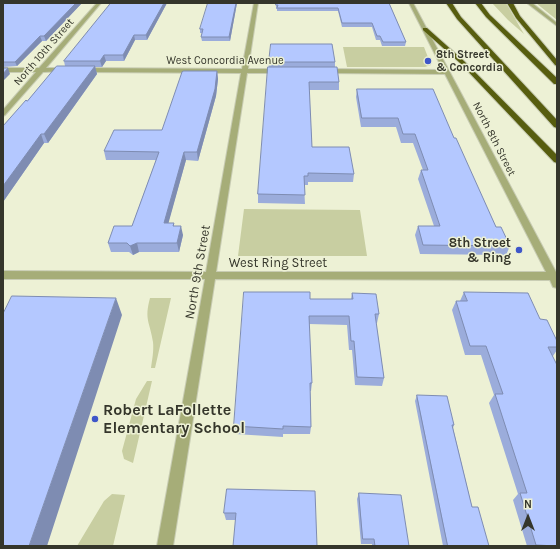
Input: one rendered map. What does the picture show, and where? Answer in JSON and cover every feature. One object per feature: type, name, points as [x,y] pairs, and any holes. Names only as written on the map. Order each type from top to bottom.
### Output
[{"type":"highway","points":[[449,3],[458,18],[557,125]]},
{"type":"highway","points":[[478,3],[488,16],[557,82]]},
{"type":"highway","points":[[510,3],[518,17],[557,64]]},
{"type":"highway","points":[[425,29],[462,62],[557,160]]},
{"type":"street","name":"North 10th Street","points":[[3,114],[99,3]]},
{"type":"street","name":"North 9th Street","points":[[165,546],[246,71],[256,3]]},
{"type":"street","name":"North 8th Street","points":[[411,3],[555,280]]},
{"type":"street","points":[[529,3],[557,25]]},
{"type":"street","name":"West Concordia Avenue","points":[[3,70],[289,71]]},
{"type":"street","points":[[321,71],[447,72]]},
{"type":"street","name":"West Ring Street","points":[[3,275],[555,280]]},
{"type":"green space","points":[[492,3],[506,3],[524,34],[508,20]]},
{"type":"green space","points":[[536,3],[557,3],[557,20]]},
{"type":"green space","points":[[343,47],[424,47],[431,65],[425,67],[347,67]]},
{"type":"green space","points":[[244,209],[360,210],[367,256],[238,256]]},
{"type":"green space","points":[[150,298],[171,298],[155,368],[151,368],[153,345],[148,321],[148,305]]},
{"type":"green space","points":[[147,381],[152,381],[133,463],[124,459],[122,451],[136,399]]},
{"type":"green space","points":[[112,494],[125,495],[113,546],[77,546],[104,501]]},
{"type":"building","points":[[3,3],[76,3],[44,36],[40,36],[15,62],[3,62]]},
{"type":"building","points":[[111,3],[164,3],[146,35],[134,35],[123,55],[104,55],[100,61],[64,61]]},
{"type":"building","points":[[208,3],[236,3],[229,37],[201,37],[203,29],[200,29]]},
{"type":"building","points":[[276,3],[389,3],[406,42],[383,42],[380,36],[377,36],[372,23],[342,23],[338,8],[277,8],[278,5],[276,5]]},
{"type":"building","points":[[271,44],[332,44],[335,62],[269,62]]},
{"type":"building","points":[[57,66],[95,66],[44,134],[41,134],[3,186],[3,126]]},
{"type":"building","points":[[268,67],[337,67],[339,82],[309,82],[312,147],[349,147],[354,174],[308,173],[308,176],[304,176],[305,195],[258,194]]},
{"type":"building","points":[[3,68],[8,68],[3,74]]},
{"type":"building","points":[[217,71],[215,89],[197,152],[184,152],[164,223],[174,223],[173,226],[181,226],[177,243],[137,243],[130,246],[127,243],[108,243],[114,226],[132,226],[159,152],[104,151],[114,130],[162,130],[182,72]]},
{"type":"building","points":[[357,89],[433,89],[454,138],[456,138],[496,227],[501,227],[510,246],[423,245],[418,226],[440,226],[421,170],[428,170],[415,134],[403,134],[398,118],[362,118]]},
{"type":"building","points":[[244,292],[310,292],[310,299],[353,299],[352,293],[376,294],[379,314],[375,314],[384,378],[357,377],[354,341],[351,341],[349,316],[309,316],[312,383],[310,383],[311,427],[283,426],[283,429],[234,426]]},
{"type":"building","points":[[464,292],[528,293],[540,319],[547,320],[557,341],[557,347],[548,347],[557,365],[557,546],[536,545],[520,493],[527,493],[495,394],[503,394],[486,346],[470,346],[456,301],[467,301]]},
{"type":"building","points":[[12,296],[116,298],[29,546],[3,546],[3,314]]},
{"type":"building","points":[[417,395],[447,396],[454,425],[452,425],[472,507],[478,507],[489,546],[448,546]]},
{"type":"building","points":[[227,489],[315,491],[317,546],[233,546],[236,513],[224,513]]},
{"type":"building","points":[[359,493],[401,495],[409,546],[375,546],[374,539],[363,539]]},
{"type":"place","name":"8th Street & Concordia","points":[[428,61]]},
{"type":"place","name":"8th Street & Ring","points":[[519,250]]},
{"type":"place","name":"Robert LaFollette Elementary School","points":[[95,419]]}]
